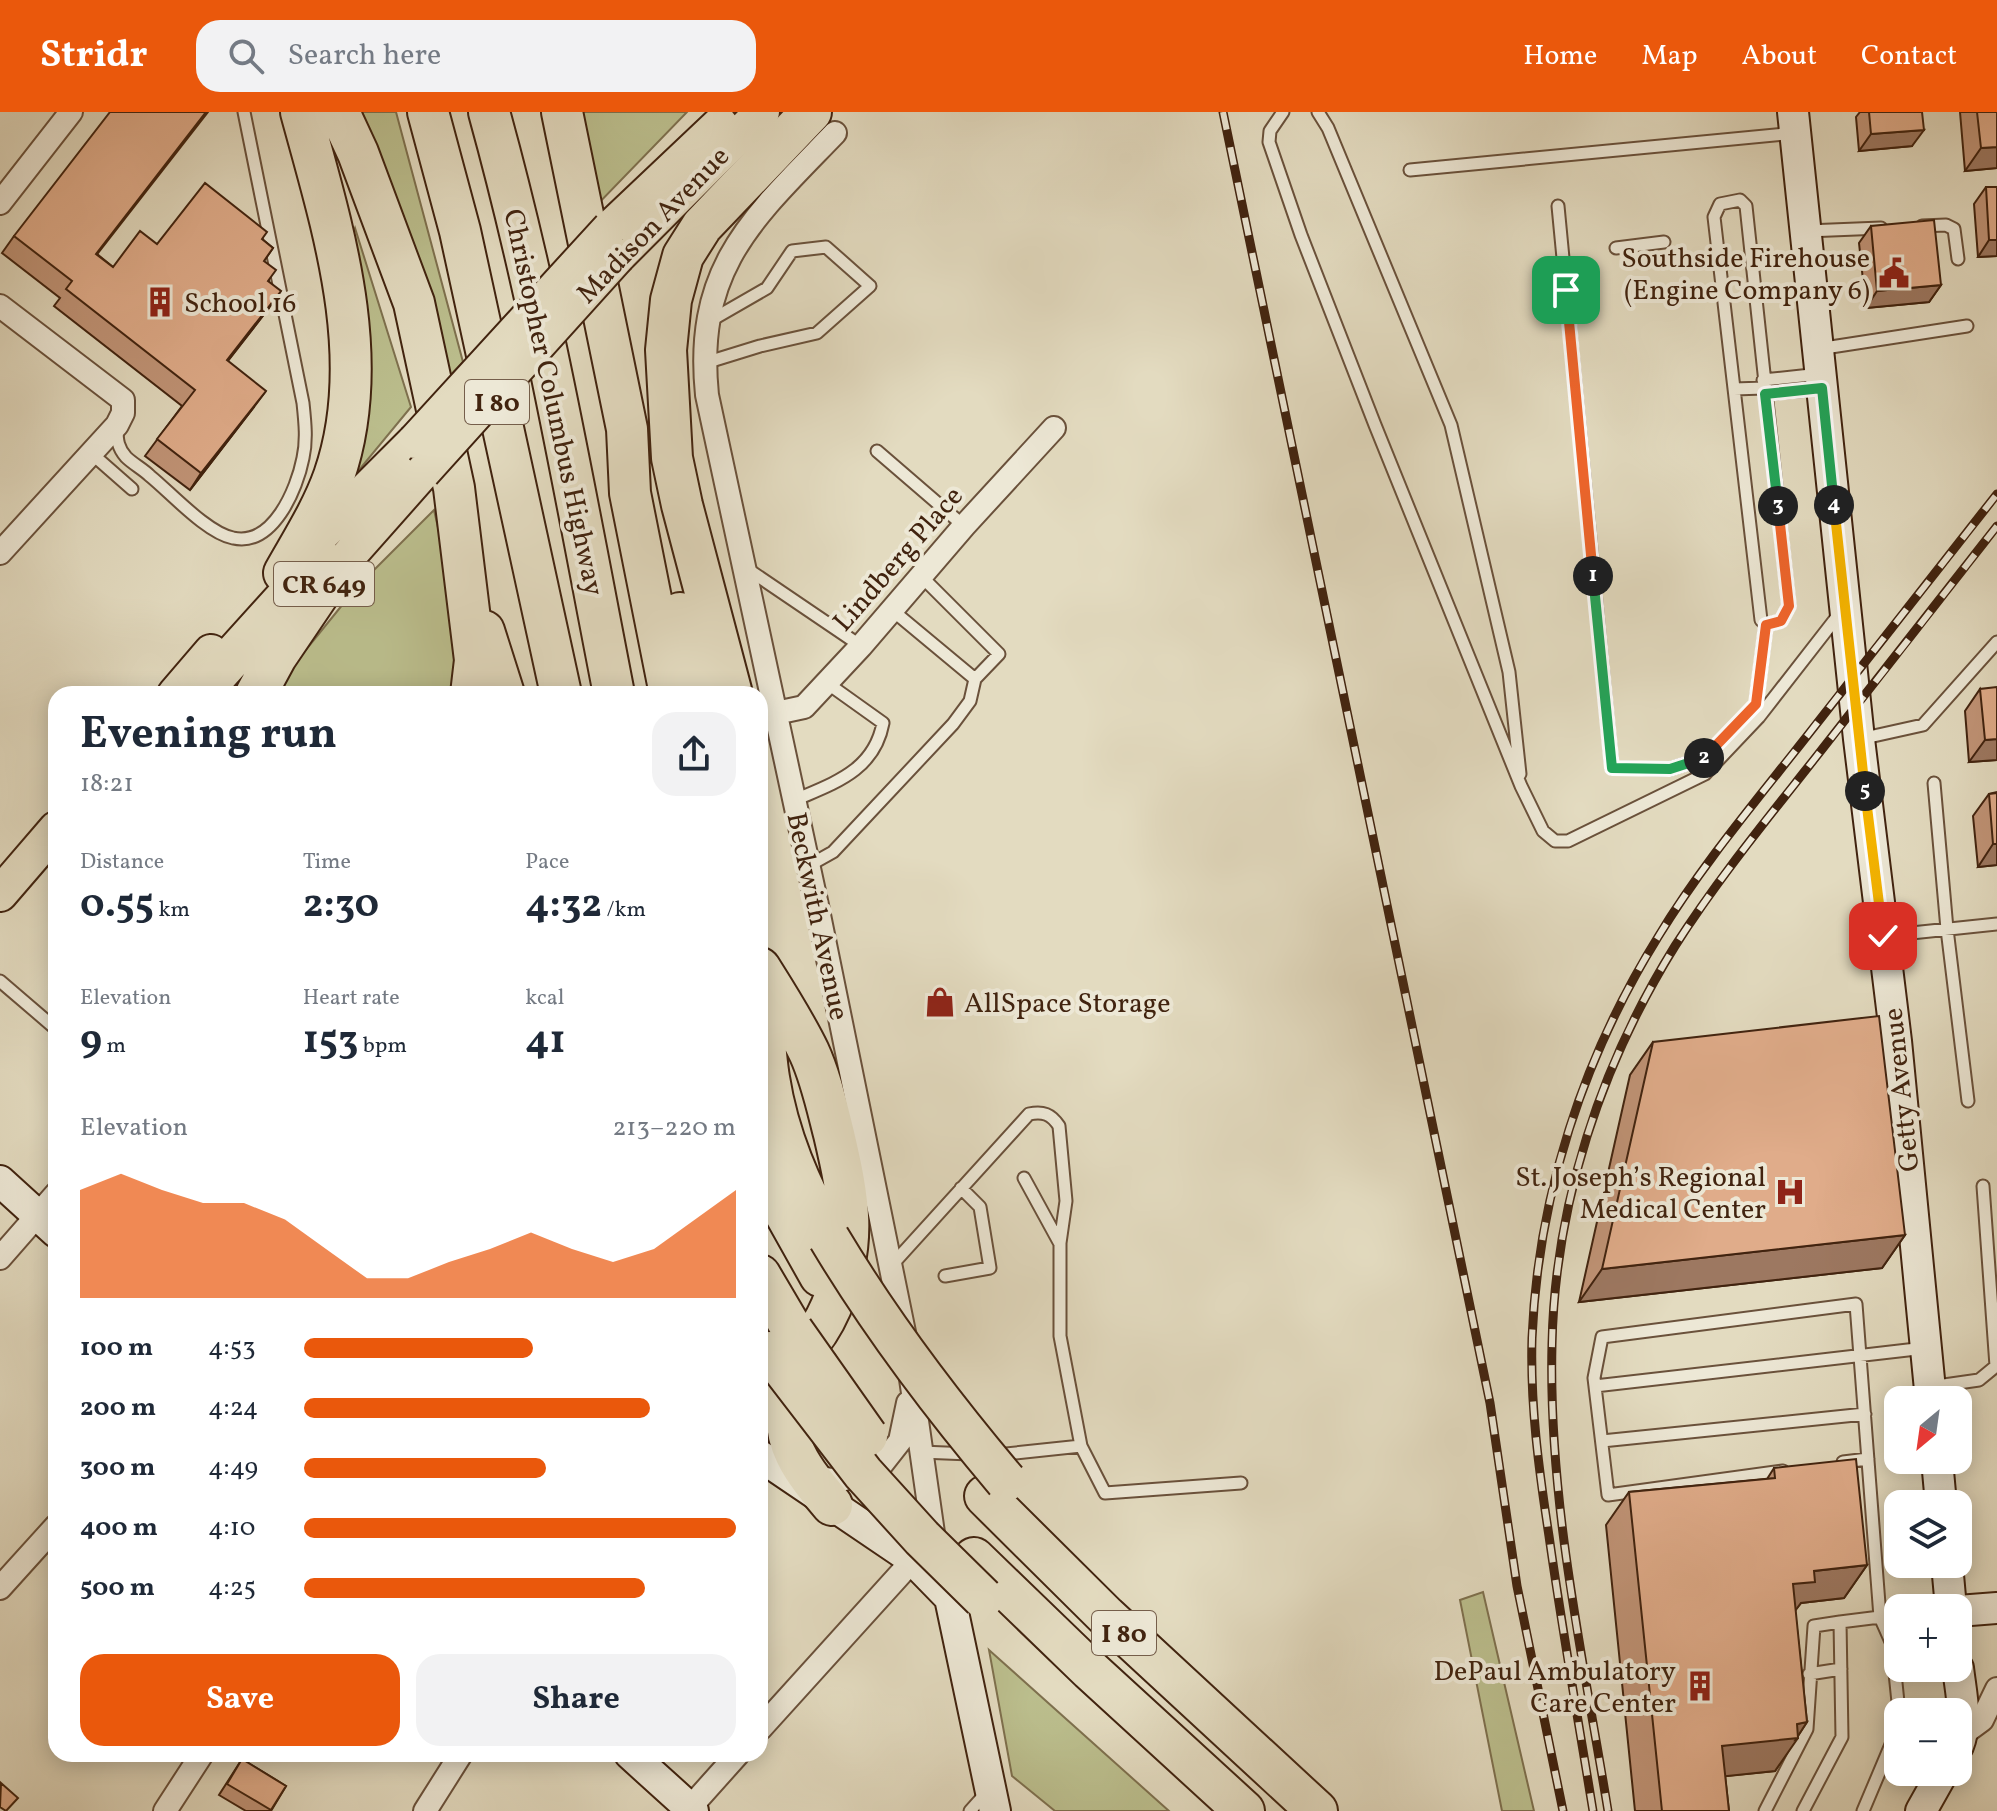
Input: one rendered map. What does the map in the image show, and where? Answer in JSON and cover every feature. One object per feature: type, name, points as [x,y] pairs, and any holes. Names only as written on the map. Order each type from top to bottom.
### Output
[{"type":"highway","points":[[284,573],[335,474],[346,432],[350,388],[348,319],[342,275],[301,112]]},
{"type":"highway","points":[[339,112],[358,153],[414,303],[454,488],[475,660],[472,686]]},
{"type":"highway","name":"Christopher Columbus Highway","points":[[428,112],[460,231],[559,686]]},
{"type":"highway","name":"Christopher Columbus Highway","points":[[489,112],[516,212],[550,367],[612,686]]},
{"type":"highway","points":[[562,112],[627,429],[648,487],[698,686]]},
{"type":"highway","points":[[730,686],[672,458],[666,350],[671,300],[683,256],[702,226],[823,123]]},
{"type":"highway","points":[[627,429],[630,493],[668,686]]},
{"type":"highway","points":[[206,686],[321,560],[335,521]]},
{"type":"highway","points":[[467,577],[501,686]]},
{"type":"highway","points":[[260,686],[327,581]]},
{"type":"highway","points":[[768,980],[791,1016],[810,1055],[827,1106],[851,1221],[848,1254],[827,1317],[806,1348],[772,1374],[772,1367]]},
{"type":"highway","points":[[768,1067],[784,1141],[825,1257]]},
{"type":"highway","name":"I 80","points":[[768,1180],[825,1257],[910,1407],[996,1488],[1052,1565],[1317,1811]]},
{"type":"highway","name":"I 80","points":[[768,1336],[772,1367],[868,1436],[974,1558],[1090,1670],[1244,1811]]},
{"type":"highway","points":[[772,1367],[786,1407],[787,1433],[799,1464],[820,1490]]},
{"type":"highway","points":[[772,1367],[922,1538],[967,1598],[1090,1670]]},
{"type":"main road","points":[[614,242],[706,112]]},
{"type":"main road","name":"Madison Avenue","points":[[229,686],[327,581],[419,456],[732,112]]},
{"type":"main road","name":"Madison Avenue","points":[[614,242],[762,112]]},
{"type":"main road","name":"Getty Avenue","points":[[1794,123],[1859,739],[1896,1041],[1929,1386]]},
{"type":"main road","name":"Madison Avenue","points":[[182,686],[335,521],[419,456]]},
{"type":"main road","points":[[0,894],[48,838]]},
{"type":"main road","points":[[0,911],[48,868]]},
{"type":"main road","points":[[0,1181],[48,1213]]},
{"type":"main road","points":[[768,1461],[922,1550],[967,1598],[985,1803]]},
{"type":"main road","points":[[1972,1610],[1997,1608]]},
{"type":"main road","points":[[639,1762],[690,1810]]},
{"type":"main road","points":[[1921,1811],[1935,1786]]},
{"type":"street","points":[[0,203],[71,112]]},
{"type":"street","name":"Beckwith Avenue","points":[[823,123],[746,228],[723,270],[708,322],[705,363],[707,395],[795,800],[890,1266],[921,1452],[922,1550]]},
{"type":"street","points":[[0,306],[123,400],[120,419],[0,553]]},
{"type":"street","name":"Lindberg Place","points":[[776,713],[804,707],[1054,428]]},
{"type":"street","points":[[0,1258],[48,1216]]},
{"type":"street","points":[[820,1490],[878,1469],[900,1441],[912,1386]]},
{"type":"street","points":[[0,1588],[48,1535]]},
{"type":"street","points":[[768,1720],[922,1550]]},
{"type":"street","points":[[1972,1729],[1982,1720],[1997,1689]]},
{"type":"street","points":[[165,1811],[197,1762]]},
{"type":"street","points":[[425,1811],[456,1762]]},
{"type":"street","points":[[690,1810],[731,1762]]},
{"type":"lane","points":[[120,419],[116,442],[126,457],[202,520],[235,539],[250,538],[264,531],[282,509],[297,479],[304,457],[306,429],[303,403],[244,112]]},
{"type":"lane","points":[[1283,112],[1270,131],[1269,142],[1301,235],[1521,786],[1543,831],[1555,841],[1568,841],[1705,774],[1759,717],[1845,606]]},
{"type":"lane","points":[[1318,112],[1328,128],[1451,425],[1509,672],[1521,786]]},
{"type":"lane","points":[[1410,170],[1794,123]]},
{"type":"lane","points":[[1740,200],[1746,206],[1789,606],[1781,621],[1766,625],[1761,620],[1714,217],[1720,204],[1740,200]]},
{"type":"lane","points":[[1558,206],[1612,768],[1670,769],[1707,757],[1756,704],[1766,625]]},
{"type":"lane","points":[[1916,226],[1946,225],[1954,229],[1958,259]]},
{"type":"lane","points":[[1806,231],[1901,227]]},
{"type":"lane","points":[[1616,248],[1664,242]]},
{"type":"lane","points":[[705,363],[817,333],[870,286],[826,247],[792,251],[767,288],[708,322]]},
{"type":"lane","points":[[1734,389],[1764,387],[1967,326]]},
{"type":"lane","points":[[877,451],[964,526]]},
{"type":"lane","points":[[91,453],[132,489]]},
{"type":"lane","points":[[743,566],[861,646]]},
{"type":"lane","points":[[808,866],[833,852],[953,724],[970,701],[975,679],[999,654],[921,576]]},
{"type":"lane","points":[[892,610],[975,679]]},
{"type":"lane","points":[[1859,739],[1923,725],[1997,642]]},
{"type":"lane","points":[[795,800],[851,775],[880,735],[883,723],[875,715],[827,683]]},
{"type":"lane","points":[[1934,783],[1947,929],[1968,1101]]},
{"type":"lane","points":[[1883,936],[1997,924]]},
{"type":"lane","points":[[0,981],[48,1022]]},
{"type":"lane","points":[[890,1266],[1029,1114],[1041,1111],[1053,1117],[1059,1126],[1066,1201],[1060,1243],[1060,1336],[1081,1446],[1105,1493],[1241,1483]]},
{"type":"lane","points":[[1024,1178],[1060,1243]]},
{"type":"lane","points":[[1958,1386],[1979,1380],[1996,1366],[1983,1186]]},
{"type":"lane","points":[[945,1276],[990,1268],[980,1207],[961,1188]]},
{"type":"lane","points":[[1792,1469],[1608,1495],[1595,1386],[1602,1337],[1856,1304],[1880,1617],[1892,1644],[1898,1698]]},
{"type":"lane","points":[[1595,1386],[1926,1348]]},
{"type":"lane","points":[[1602,1441],[1865,1414]]},
{"type":"lane","points":[[921,1452],[993,1455],[1081,1446]]},
{"type":"lane","points":[[1837,1463],[1868,1459]]},
{"type":"lane","points":[[1765,1811],[1807,1729],[1814,1626],[1884,1617]]},
{"type":"lane","points":[[1803,1811],[1842,1737],[1840,1622]]},
{"type":"lane","points":[[1809,1674],[1841,1669]]},
{"type":"lane","points":[[1863,1811],[1884,1761]]},
{"type":"green space","points":[[348,112],[396,112],[463,362],[442,384]]},
{"type":"green space","points":[[576,112],[687,112],[595,207]]},
{"type":"green space","points":[[355,228],[411,407],[350,481],[350,241]]},
{"type":"green space","points":[[434,510],[459,620],[458,686],[276,686],[356,588]]},
{"type":"green space","points":[[1483,1592],[1534,1811],[1502,1811],[1460,1600]]},
{"type":"green space","points":[[989,1650],[1169,1811],[1055,1811],[1012,1776]]},
{"type":"building","name":"School 16","points":[[110,112],[206,112],[96,254],[113,267],[140,231],[157,244],[205,183],[267,232],[262,239],[273,248],[264,261],[276,270],[268,281],[281,291],[227,360],[266,391],[201,473],[157,439],[195,390],[66,289],[72,281],[14,236]]},
{"type":"building","points":[[1869,112],[1922,112],[1924,130],[1871,134]]},
{"type":"building","points":[[1977,112],[1997,112],[1997,147],[1981,148]]},
{"type":"building","points":[[1986,187],[1997,187],[1997,240],[1989,240]]},
{"type":"building","points":[[1934,220],[1941,285],[1877,291],[1871,226]]},
{"type":"building","points":[[1997,687],[1997,739],[1985,740],[1980,689]]},
{"type":"building","points":[[1997,793],[1997,844],[1993,844],[1989,794]]},
{"type":"building","points":[[1879,1016],[1905,1235],[1602,1269],[1653,1042]]},
{"type":"building","name":"DePaul Ambulatory Care Center","points":[[1856,1459],[1867,1565],[1814,1571],[1815,1582],[1793,1584],[1807,1722],[1797,1724],[1798,1738],[1722,1746],[1729,1811],[1662,1811],[1629,1492],[1775,1478],[1774,1468]]},
{"type":"building","points":[[240,1762],[247,1762],[286,1786],[271,1810],[227,1784]]},
{"type":"building","points":[[1,1783],[18,1798],[6,1811],[0,1807]]},
{"type":"railway","points":[[1223,112],[1490,1403],[1517,1586],[1563,1811]]},
{"type":"railway","points":[[1593,1811],[1545,1512],[1532,1388],[1536,1285],[1544,1232],[1569,1129],[1587,1079],[1631,983],[1692,885],[1997,494]]},
{"type":"railway","points":[[1608,1811],[1561,1520],[1552,1403],[1555,1291],[1562,1239],[1587,1137],[1625,1039],[1649,991],[1691,921],[1997,526]]},
{"type":"place","name":"Southside Firehouse (Engine Company 6)","points":[[1894,273]]},
{"type":"place","name":"School 16","points":[[160,302]]},
{"type":"place","name":"AllSpace Storage","points":[[940,1002]]},
{"type":"place","name":"St. Joseph’s Regional Medical Center","points":[[1790,1192]]},
{"type":"place","name":"DePaul Ambulatory Care Center","points":[[1700,1686]]},
{"type":"route","points":[[1566,290],[1612,768],[1670,769],[1707,757],[1756,704],[1766,625],[1781,621],[1789,606],[1765,394],[1822,388],[1883,936]]}]
